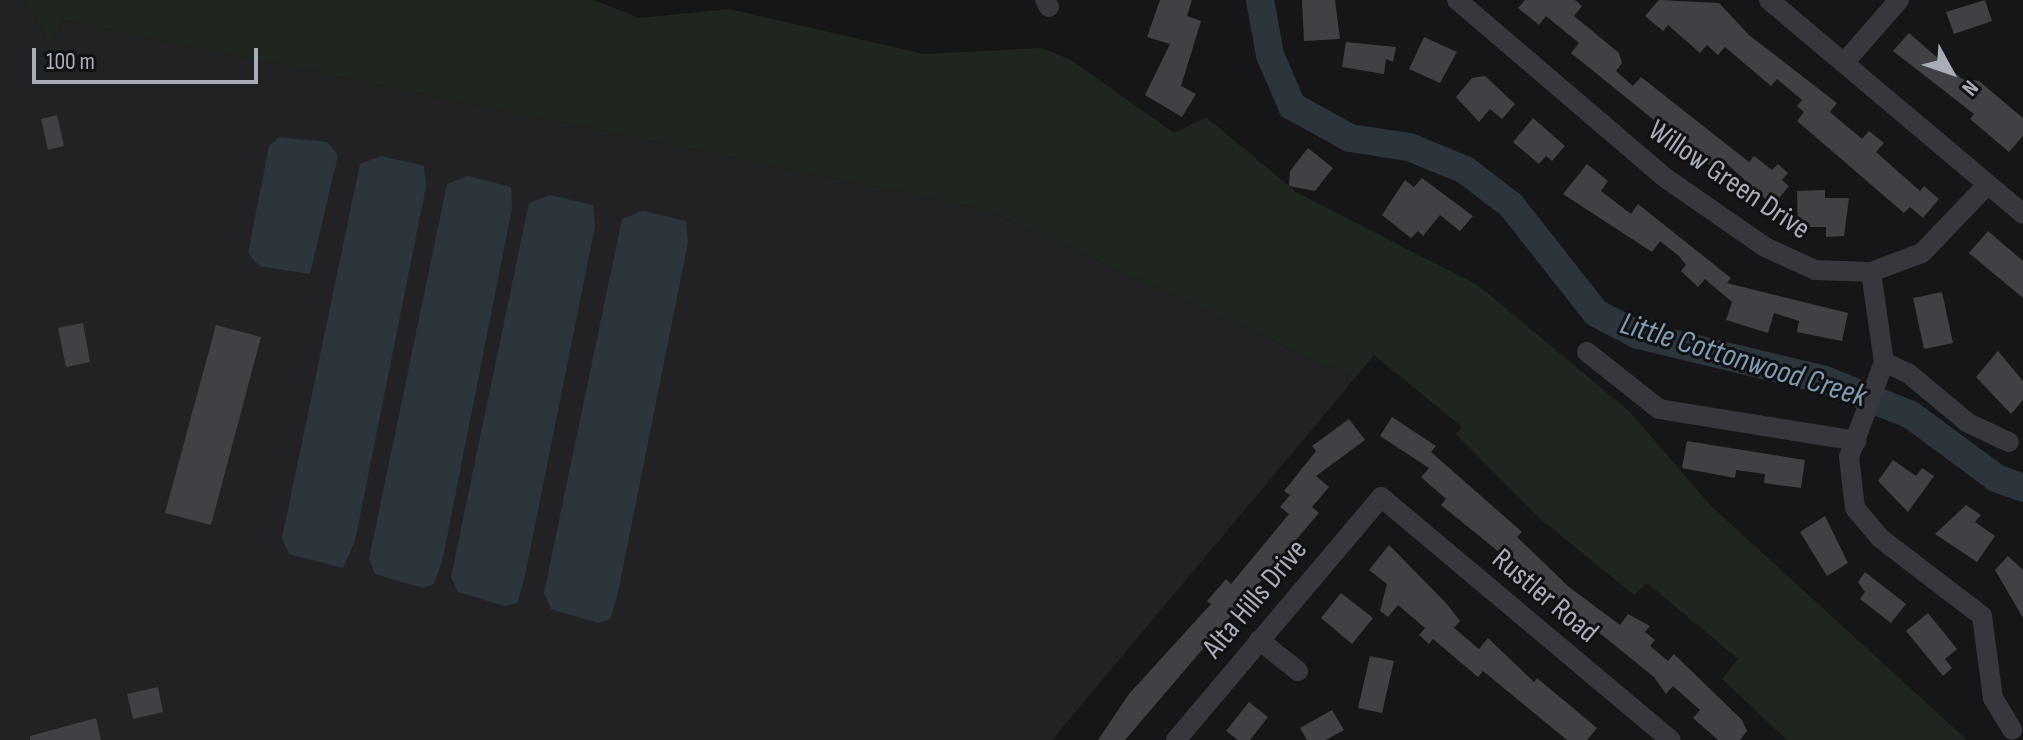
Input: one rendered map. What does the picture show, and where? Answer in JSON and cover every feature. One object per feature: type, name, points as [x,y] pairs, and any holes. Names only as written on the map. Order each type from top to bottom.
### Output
[{"type":"street","name":"Willow Green Drive","points":[[1457,0],[1601,129],[1765,247],[1815,270],[1871,272],[1941,239],[1988,184]]},
{"type":"street","points":[[1769,0],[2023,214]]},
{"type":"street","points":[[1844,63],[1899,0]]},
{"type":"street","points":[[1871,272],[1883,369],[1867,420],[1856,441],[1848,473],[1855,508],[1880,538],[1982,616],[1993,698],[2012,730]]},
{"type":"street","points":[[1587,352],[1659,409],[1856,441]]},
{"type":"street","points":[[1883,369],[1908,373],[1968,423],[2009,442]]},
{"type":"street","name":"Alta Hills Drive","points":[[1176,740],[1381,497]]},
{"type":"street","name":"Rustler Road","points":[[1381,497],[1671,740]]},
{"type":"street","points":[[1259,640],[1298,671]]},
{"type":"shaded area","points":[[0,0],[25,0],[50,44],[63,20],[984,209],[1355,378],[1052,740],[0,740]]},
{"type":"shaded area","points":[[25,0],[594,0],[639,18],[729,9],[924,54],[1042,48],[1071,60],[1174,133],[1206,117],[1296,192],[1479,286],[1630,412],[1711,506],[1967,740],[1787,740],[1722,679],[1738,659],[1647,583],[1634,595],[1538,517],[1456,434],[1462,427],[1374,355],[1355,378],[984,209],[63,20],[50,44]]},
{"type":"shaded area","points":[[279,137],[327,142],[338,155],[310,274],[259,266],[248,253],[269,146]]},
{"type":"shaded area","points":[[381,156],[424,166],[426,187],[355,541],[343,568],[289,554],[282,538],[360,164]]},
{"type":"shaded area","points":[[468,176],[511,187],[512,208],[442,562],[434,584],[423,588],[375,574],[369,559],[447,184]]},
{"type":"shaded area","points":[[550,195],[593,205],[595,226],[524,580],[517,603],[505,606],[458,592],[451,577],[529,203]]},
{"type":"shaded area","points":[[643,211],[686,221],[688,242],[617,597],[610,619],[598,623],[551,609],[544,593],[622,219]]},
{"type":"building","points":[[1160,0],[1192,0],[1187,16],[1201,21],[1181,86],[1196,94],[1182,117],[1145,95],[1170,44],[1147,37]]},
{"type":"building","points":[[1302,0],[1335,0],[1340,39],[1304,41]]},
{"type":"building","points":[[1525,0],[1575,0],[1582,6],[1574,16],[1619,53],[1622,63],[1616,71],[1633,86],[1641,77],[1749,162],[1754,156],[1772,170],[1778,164],[1788,173],[1782,180],[1789,186],[1773,206],[1725,162],[1717,171],[1571,53],[1579,43],[1546,16],[1539,25],[1518,8]]},
{"type":"building","points":[[1659,0],[1719,3],[1749,35],[1837,103],[1830,112],[1862,139],[1869,131],[1884,143],[1876,152],[1920,191],[1924,186],[1939,199],[1923,218],[1910,207],[1904,213],[1797,121],[1804,112],[1797,106],[1802,100],[1777,79],[1771,86],[1725,47],[1718,55],[1707,45],[1700,53],[1668,25],[1663,31],[1645,16]]},
{"type":"building","points":[[1985,0],[1992,21],[1954,34],[1946,12]]},
{"type":"building","points":[[1909,33],[1962,79],[1979,81],[2023,118],[2023,136],[2009,152],[1970,119],[1974,114],[1893,51]]},
{"type":"building","points":[[1424,37],[1457,52],[1440,83],[1409,69]]},
{"type":"building","points":[[1346,42],[1396,47],[1393,62],[1386,59],[1384,74],[1342,67]]},
{"type":"building","points":[[1485,76],[1515,104],[1502,119],[1490,109],[1479,122],[1456,97],[1472,78]]},
{"type":"building","points":[[57,115],[64,146],[48,150],[41,119]]},
{"type":"building","points":[[1533,118],[1565,146],[1552,161],[1546,156],[1539,164],[1513,142]]},
{"type":"building","points":[[1308,148],[1333,168],[1315,191],[1289,186],[1290,171]]},
{"type":"building","points":[[1587,164],[1608,181],[1601,191],[1631,214],[1638,204],[1731,278],[1727,283],[1848,313],[1842,341],[1797,332],[1799,321],[1774,313],[1768,333],[1726,320],[1732,302],[1705,279],[1698,287],[1681,271],[1686,265],[1679,256],[1660,241],[1652,252],[1563,194]]},
{"type":"building","points":[[1422,178],[1473,216],[1460,231],[1440,215],[1423,236],[1418,231],[1411,238],[1382,215],[1405,180],[1414,187]]},
{"type":"building","points":[[1825,190],[1825,198],[1849,198],[1844,236],[1826,237],[1826,227],[1798,227],[1797,191]]},
{"type":"building","points":[[1988,231],[2023,261],[2023,298],[1969,253]]},
{"type":"building","points":[[1942,292],[1953,343],[1924,349],[1913,298]]},
{"type":"building","points":[[83,323],[90,362],[66,367],[58,328]]},
{"type":"building","points":[[216,325],[261,337],[211,525],[165,513]]},
{"type":"building","points":[[1998,351],[2023,381],[2023,400],[2011,414],[1976,377]]},
{"type":"building","points":[[1392,417],[1436,446],[1431,452],[1522,532],[1517,537],[1569,587],[1620,625],[1628,614],[1650,626],[1645,632],[1655,640],[1650,646],[1668,661],[1674,654],[1742,720],[1747,731],[1740,740],[1718,740],[1693,718],[1700,710],[1673,686],[1666,694],[1654,677],[1441,505],[1446,499],[1421,477],[1429,468],[1380,436]]},
{"type":"building","points":[[1349,419],[1365,440],[1316,476],[1329,487],[1312,507],[1319,513],[1125,740],[1098,740],[1129,694],[1211,604],[1207,601],[1226,579],[1231,584],[1289,514],[1280,507],[1290,495],[1284,491],[1316,451],[1312,446]]},
{"type":"building","points":[[1687,441],[1805,460],[1801,488],[1764,483],[1765,474],[1736,470],[1735,478],[1682,468]]},
{"type":"building","points":[[1893,460],[1916,476],[1922,468],[1934,476],[1908,512],[1878,481]]},
{"type":"building","points":[[1966,505],[1981,515],[1975,522],[1995,536],[1977,562],[1935,534]]},
{"type":"building","points":[[1825,516],[1848,563],[1827,576],[1800,532]]},
{"type":"building","points":[[1389,545],[1446,603],[1460,621],[1454,628],[1479,649],[1488,638],[1534,682],[1537,678],[1597,728],[1587,740],[1567,740],[1483,671],[1478,677],[1433,639],[1429,644],[1419,635],[1425,628],[1398,605],[1388,617],[1380,611],[1387,584],[1369,570]]},
{"type":"building","points":[[2008,556],[2023,570],[2023,618],[1995,570]]},
{"type":"building","points":[[1865,572],[1906,604],[1891,623],[1860,599],[1865,592],[1858,582]]},
{"type":"building","points":[[1341,593],[1373,618],[1352,644],[1321,618]]},
{"type":"building","points":[[1928,613],[1957,649],[1945,659],[1952,668],[1943,676],[1906,631]]},
{"type":"building","points":[[1370,656],[1394,661],[1382,713],[1358,708]]},
{"type":"building","points":[[158,687],[163,712],[133,719],[127,694]]},
{"type":"building","points":[[1249,702],[1268,717],[1250,740],[1238,740],[1226,731]]},
{"type":"building","points":[[1332,710],[1344,730],[1326,740],[1307,740],[1300,728]]},
{"type":"building","points":[[96,718],[101,740],[30,740],[30,736]]},
{"type":"waterway","name":"Little Cottonwood Creek","points":[[1260,0],[1270,55],[1292,106],[1350,138],[1409,147],[1465,170],[1511,205],[1596,313],[1638,335],[1825,380],[1911,415],[1996,478],[2023,488]]}]
